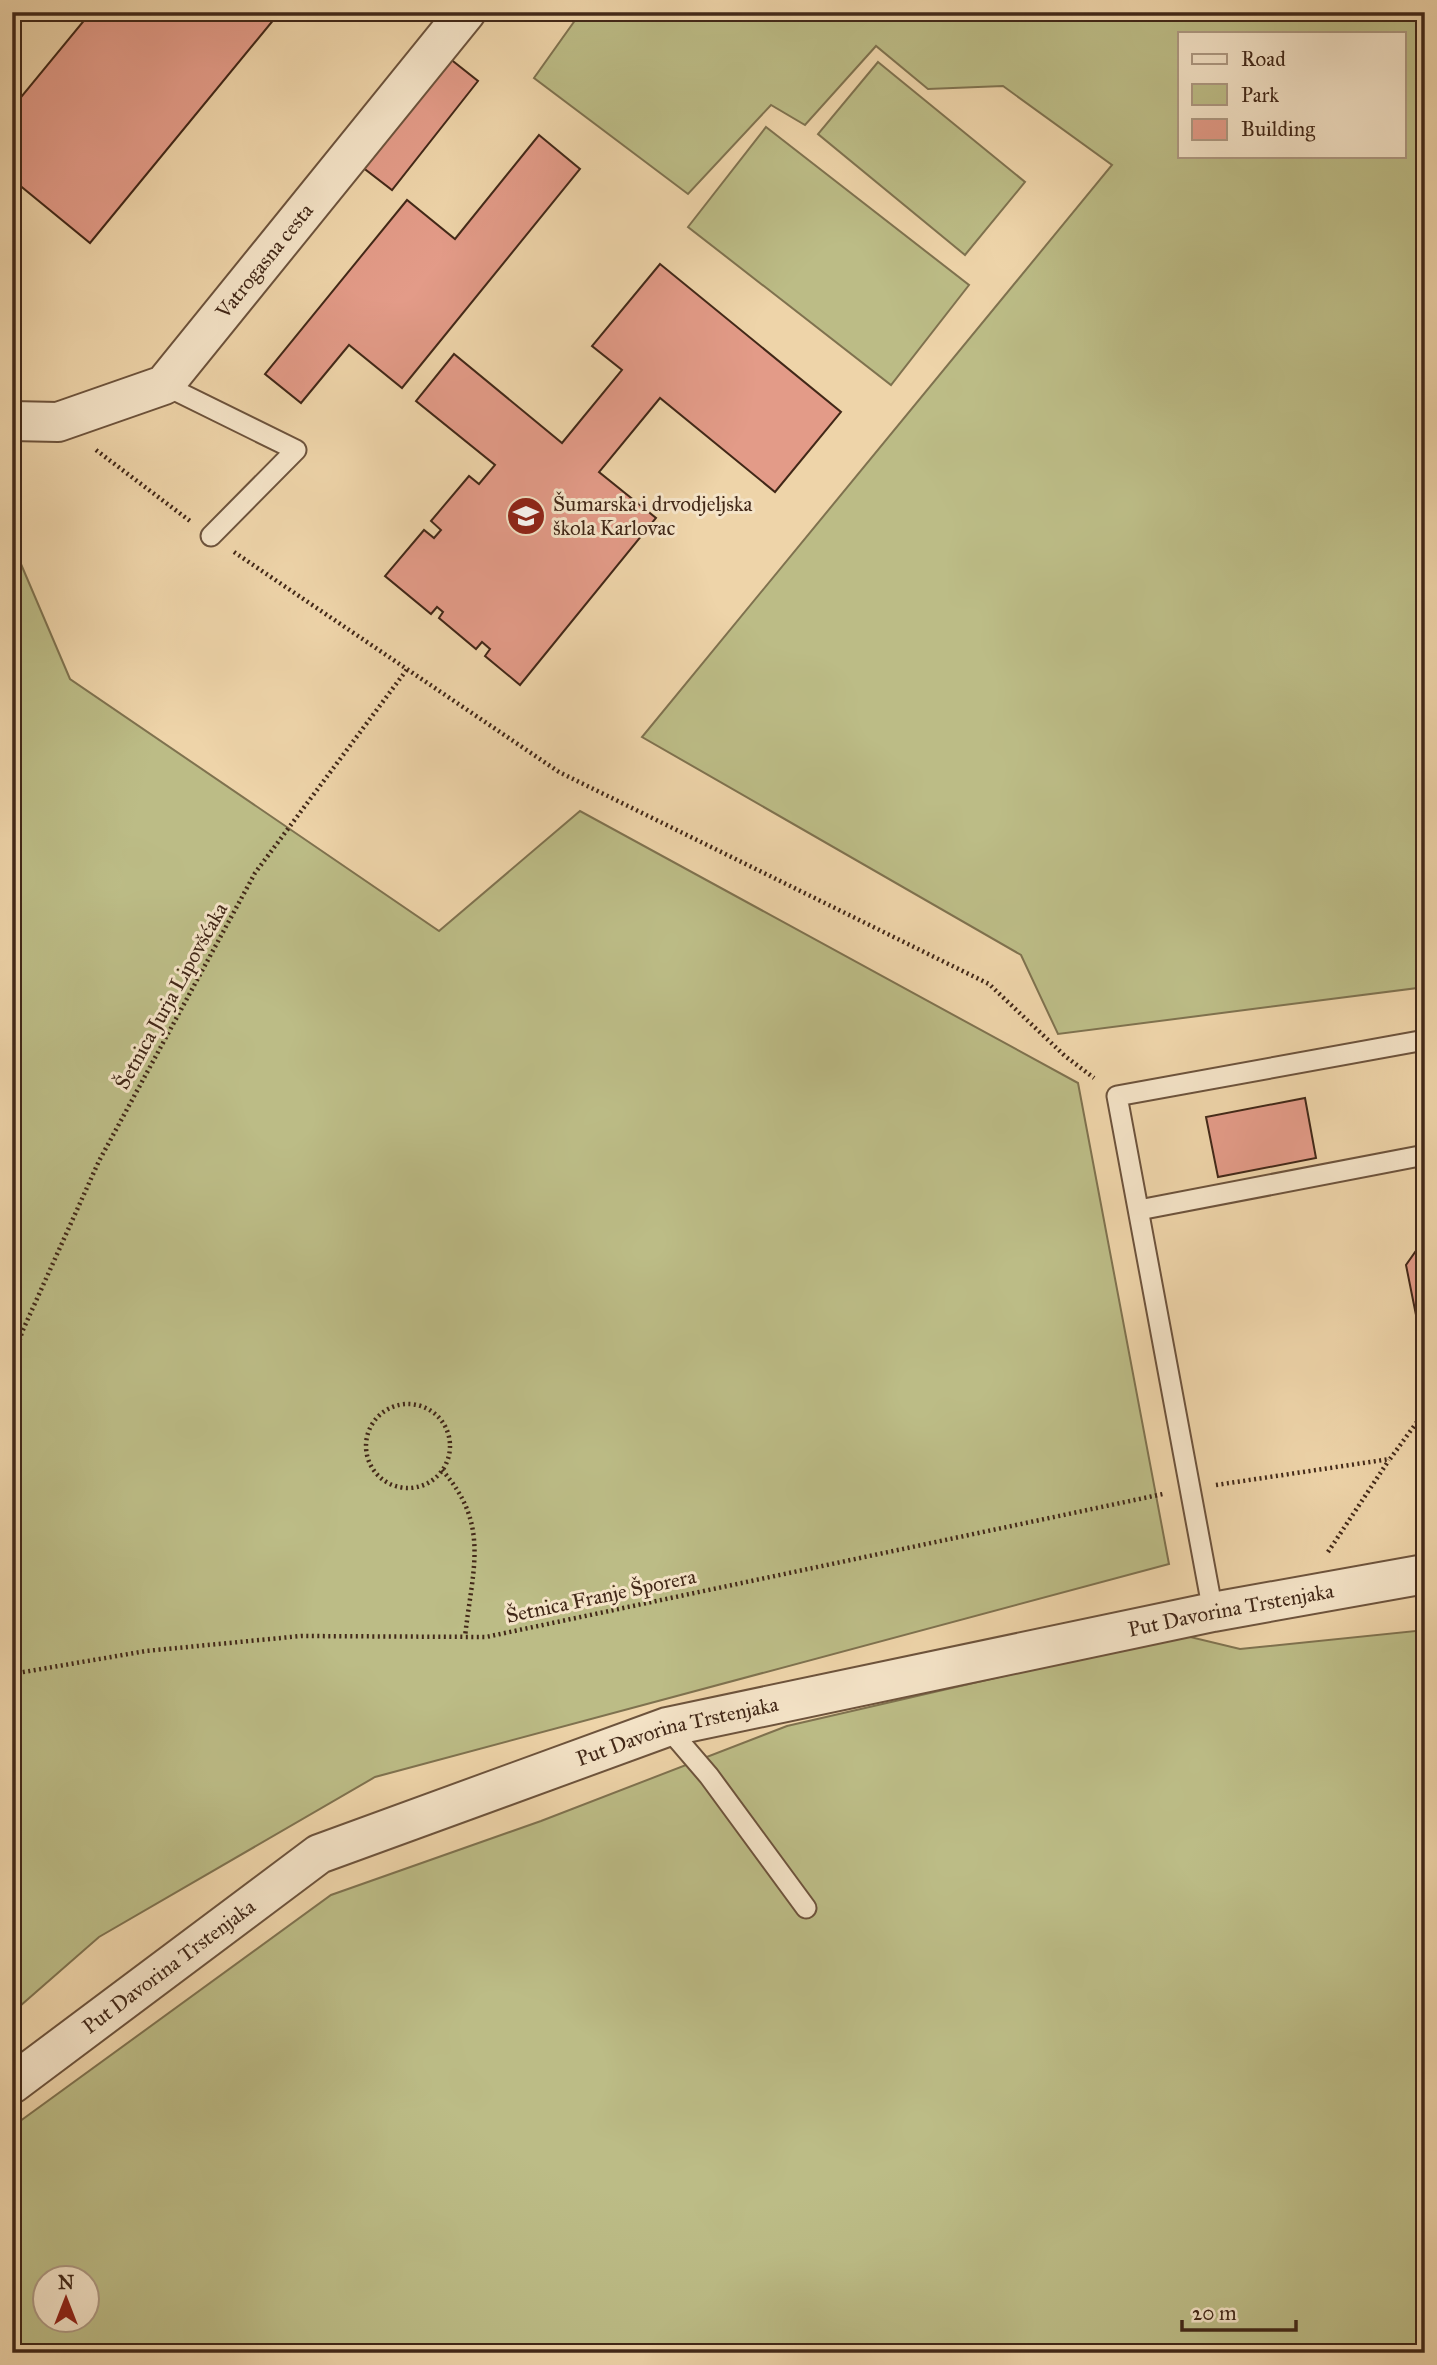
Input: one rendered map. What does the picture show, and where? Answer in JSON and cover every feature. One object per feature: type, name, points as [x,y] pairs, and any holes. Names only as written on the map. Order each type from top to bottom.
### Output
[{"type":"street","name":"Vatrogasna cesta","points":[[164,384],[466,12]]},
{"type":"street","points":[[12,421],[58,422],[164,384]]},
{"type":"street","name":"Put Davorina Trstenjaka","points":[[12,2084],[319,1854],[667,1727],[1213,1612],[1425,1574]]},
{"type":"lane","points":[[164,384],[296,450],[211,536]]},
{"type":"lane","points":[[1213,1612],[1117,1096],[1425,1040]]},
{"type":"lane","points":[[1139,1210],[1425,1155]]},
{"type":"lane","points":[[667,1727],[709,1776],[806,1908]]},
{"type":"path","points":[[58,422],[211,536],[559,772],[989,984],[1065,1055],[1117,1096]]},
{"type":"path","name":"Šetnica Jurja Lipovšćaka","points":[[12,1367],[22,1332],[99,1161],[255,873],[408,668]]},
{"type":"path","points":[[401,1404],[415,1404],[439,1416],[450,1440],[450,1454],[442,1470],[425,1485],[411,1487],[384,1480],[367,1457],[366,1443],[377,1417],[401,1404]]},
{"type":"path","points":[[1298,1597],[1425,1411]]},
{"type":"path","name":"Šetnica Franje Šporera","points":[[12,1674],[146,1651],[301,1636],[486,1637],[1189,1489],[1390,1459]]},
{"type":"path","points":[[442,1470],[465,1497],[473,1520],[474,1553],[465,1637]]},
{"type":"green space","points":[[581,12],[1425,12],[1425,987],[1058,1034],[1021,955],[642,737],[1112,165],[1003,86],[928,89],[876,46],[805,125],[771,105],[688,194],[534,78]]},
{"type":"green space","points":[[878,62],[1025,182],[965,255],[818,134]]},
{"type":"green space","points":[[766,127],[969,285],[891,385],[688,227]]},
{"type":"green space","points":[[12,543],[70,679],[439,931],[580,811],[1078,1083],[1169,1564],[375,1777],[99,1937],[12,2013]]},
{"type":"green space","points":[[1425,1630],[1425,2353],[12,2353],[12,2127],[331,1895],[541,1821],[787,1726],[1182,1635],[1240,1649]]},
{"type":"building","points":[[91,12],[280,12],[90,243],[12,179],[12,108]]},
{"type":"building","points":[[444,54],[478,81],[392,190],[357,163]]},
{"type":"building","points":[[539,135],[580,169],[402,388],[349,345],[301,403],[265,374],[407,200],[455,239]]},
{"type":"building","points":[[660,264],[841,412],[775,492],[660,398],[599,472],[656,518],[520,685],[485,656],[490,649],[482,642],[476,649],[439,618],[443,612],[437,607],[431,614],[385,576],[424,530],[434,538],[441,530],[431,521],[469,476],[479,484],[495,465],[416,401],[454,354],[562,443],[622,370],[592,346]]},
{"type":"building","points":[[1305,1098],[1316,1158],[1218,1177],[1206,1117]]},
{"type":"building","points":[[1425,1238],[1425,1345],[1422,1345],[1406,1265]]},
{"type":"place","name":"Šumarska i drvodjeljska škola Karlovac","points":[[526,516]]}]
